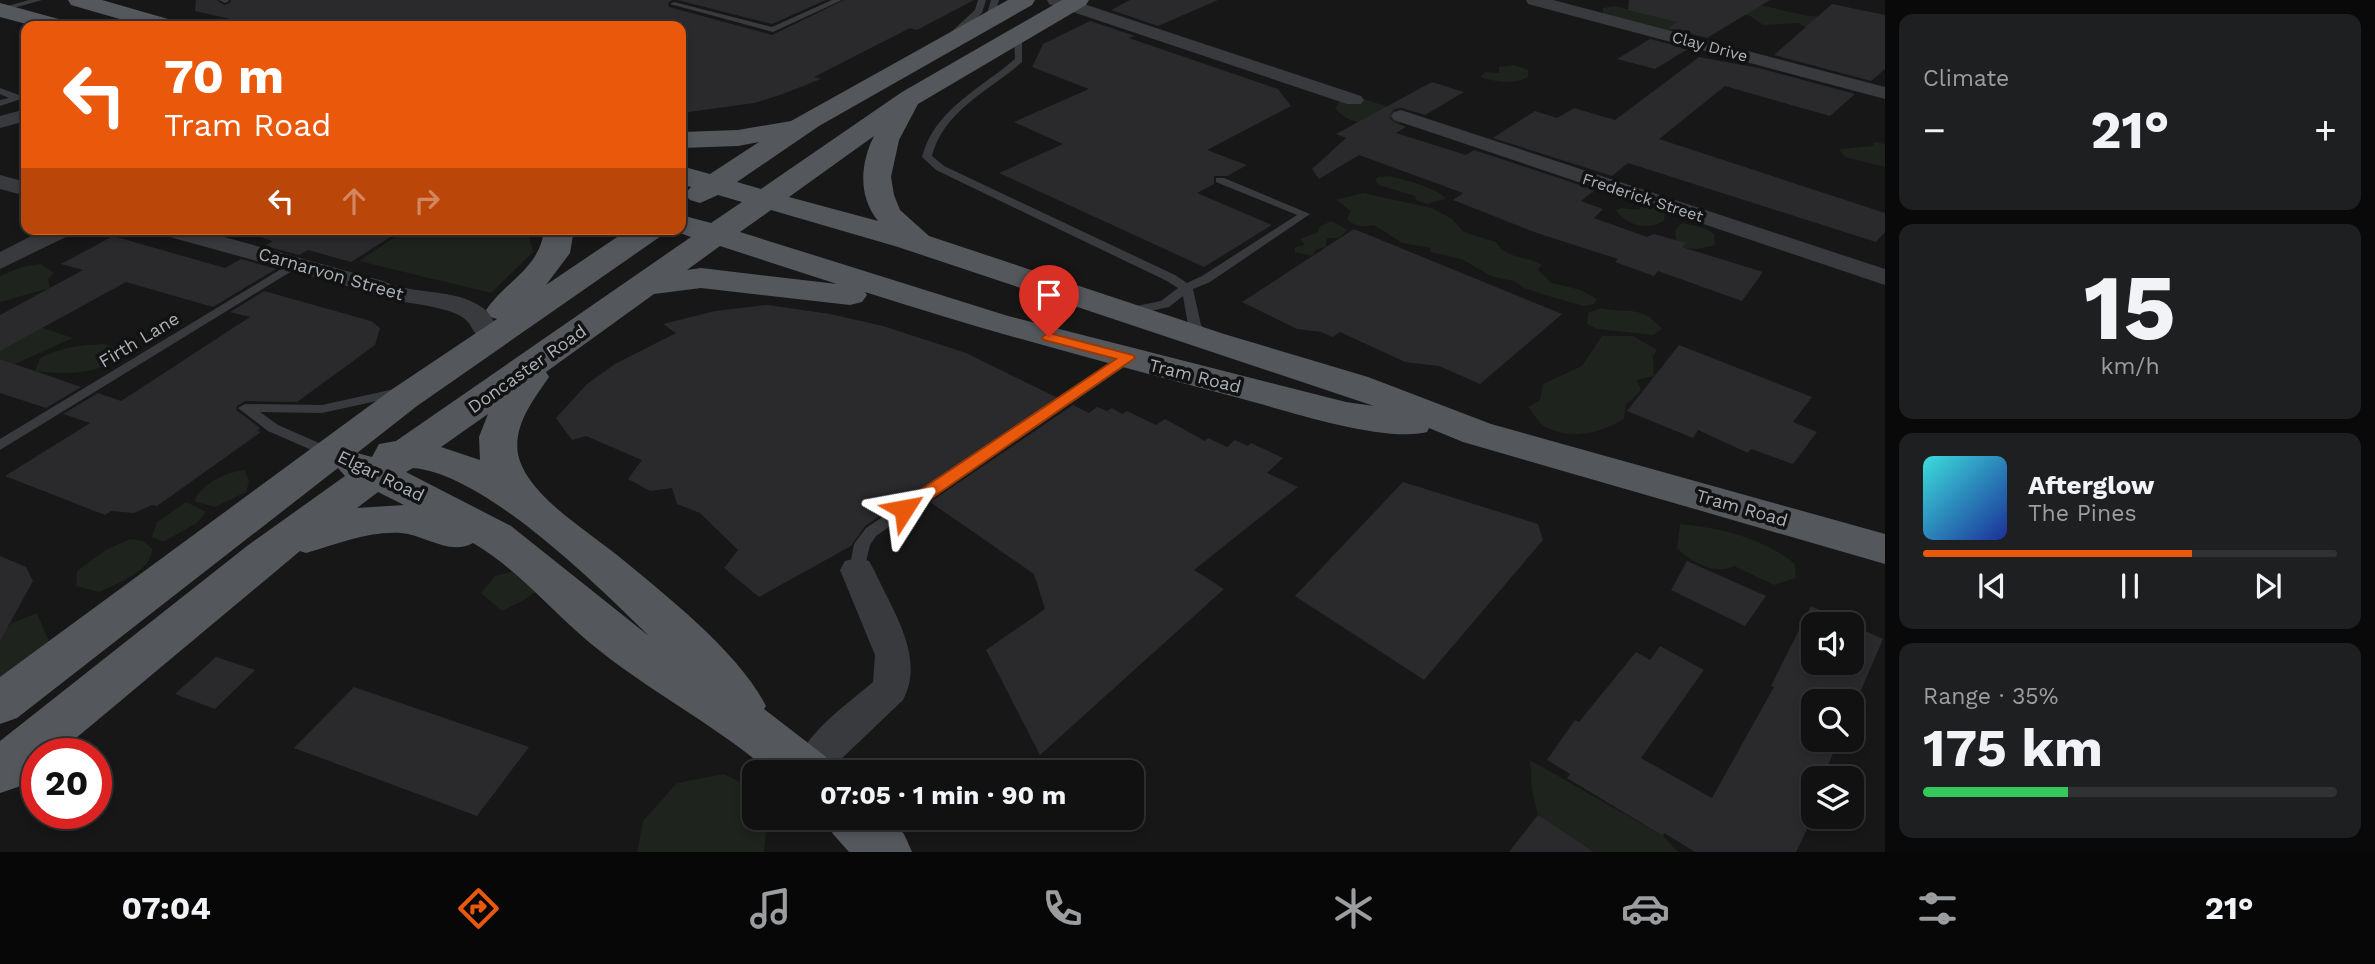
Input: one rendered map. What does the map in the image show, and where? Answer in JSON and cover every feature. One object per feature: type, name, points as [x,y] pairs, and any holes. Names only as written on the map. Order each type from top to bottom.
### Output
[{"type":"main road","points":[[79,0],[150,21]]},
{"type":"main road","points":[[686,204],[810,120],[947,41],[989,6],[1024,0]]},
{"type":"main road","name":"Doncaster Road","points":[[0,771],[262,557],[911,97],[1018,35],[1068,1]]},
{"type":"main road","points":[[0,10],[40,21]]},
{"type":"main road","points":[[911,97],[891,126],[880,154],[879,203],[889,220],[898,228],[931,247]]},
{"type":"main road","points":[[686,140],[754,136],[810,120]]},
{"type":"main road","name":"Tram Road","points":[[686,176],[931,247],[1212,341],[1356,384],[1477,433],[1885,549]]},
{"type":"main road","name":"Tram Road","points":[[686,226],[996,323],[1128,358],[1346,414],[1477,433]]},
{"type":"main road","points":[[478,342],[547,264],[557,244],[558,235]]},
{"type":"main road","points":[[0,704],[478,342],[641,235]]},
{"type":"main road","points":[[646,286],[685,279],[729,281],[843,294],[996,323]]},
{"type":"main road","points":[[524,501],[501,470],[497,454],[497,436],[507,409],[555,349]]},
{"type":"main road","name":"Elgar Road","points":[[330,453],[392,464],[444,461],[524,501],[657,614],[723,681],[779,748]]},
{"type":"main road","name":"Elgar Road","points":[[392,464],[428,499],[496,537],[542,572],[616,638],[779,748]]},
{"type":"main road","points":[[262,557],[329,529],[387,517],[422,520],[442,526],[542,572]]},
{"type":"main road","points":[[864,830],[884,852]]},
{"type":"street","name":"Clay Drive","points":[[1534,0],[1885,93]]},
{"type":"street","points":[[1068,1],[1354,100]]},
{"type":"street","points":[[0,122],[21,116]]},
{"type":"street","name":"Frederick Street","points":[[1401,116],[1885,278]]},
{"type":"street","points":[[0,182],[21,188]]},
{"type":"street","points":[[0,262],[52,235]]},
{"type":"street","name":"Carnarvon Street","points":[[189,235],[373,286],[388,293],[460,305],[476,315],[478,342]]},
{"type":"street","points":[[818,760],[839,735],[881,700],[890,689],[894,671],[893,655],[857,570]]},
{"type":"street","points":[[779,748],[816,747],[839,735]]},
{"type":"lane","points":[[0,10],[38,0]]},
{"type":"lane","points":[[681,0],[674,4],[773,30],[838,0]]},
{"type":"lane","points":[[1018,35],[1018,60],[958,106],[933,138],[927,157],[953,176],[1165,275],[1185,288],[1191,301],[1193,326],[1212,341]]},
{"type":"lane","points":[[0,91],[19,98],[0,103]]},
{"type":"lane","points":[[1122,310],[1141,310],[1177,298],[1185,288],[1206,279],[1305,214],[1220,180]]},
{"type":"lane","name":"Firth Lane","points":[[0,445],[296,264]]},
{"type":"lane","points":[[857,570],[862,544],[871,532],[1128,358]]},
{"type":"lane","points":[[330,453],[273,428],[245,408],[322,409],[421,387]]},
{"type":"shaded area","points":[[1751,3],[1808,16],[1837,17],[1813,32],[1798,23],[1763,25],[1750,16],[1737,13]]},
{"type":"shaded area","points":[[1615,6],[1676,21],[1676,29],[1667,31],[1603,15],[1603,8]]},
{"type":"shaded area","points":[[1514,65],[1528,70],[1528,77],[1505,82],[1480,77],[1485,72],[1499,73],[1499,67]]},
{"type":"shaded area","points":[[1361,98],[1395,109],[1393,114],[1401,124],[1357,122],[1342,115],[1335,108],[1340,101]]},
{"type":"shaded area","points":[[1874,142],[1885,144],[1885,167],[1845,157],[1839,149],[1873,146]]},
{"type":"shaded area","points":[[1389,176],[1428,188],[1446,199],[1427,204],[1416,200],[1415,196],[1379,185],[1375,180]]},
{"type":"shaded area","points":[[1363,193],[1432,208],[1452,219],[1464,232],[1496,242],[1511,255],[1542,265],[1538,270],[1552,283],[1581,290],[1597,299],[1594,304],[1584,306],[1555,298],[1524,288],[1514,281],[1493,277],[1461,259],[1430,252],[1431,248],[1402,243],[1374,225],[1354,224],[1347,219],[1351,211],[1336,200]]},
{"type":"shaded area","points":[[1643,203],[1660,209],[1665,214],[1664,220],[1652,226],[1638,225],[1625,220],[1616,210],[1639,210]]},
{"type":"shaded area","points":[[1332,221],[1347,230],[1339,238],[1327,238],[1326,247],[1317,249],[1312,256],[1295,252],[1295,247],[1305,245],[1300,239],[1318,232],[1320,226]]},
{"type":"shaded area","points":[[1682,223],[1704,228],[1714,234],[1715,245],[1697,249],[1684,248],[1676,241],[1675,230]]},
{"type":"shaded area","points":[[398,235],[529,235],[533,252],[491,293],[359,261]]},
{"type":"shaded area","points":[[41,264],[54,273],[48,279],[50,288],[0,302],[0,276],[22,267]]},
{"type":"shaded area","points":[[1601,308],[1641,313],[1662,329],[1653,335],[1597,329],[1587,324],[1588,313]]},
{"type":"shaded area","points":[[25,322],[73,338],[15,364],[0,359],[0,328]]},
{"type":"shaded area","points":[[1602,336],[1633,336],[1657,350],[1653,356],[1654,376],[1637,380],[1641,390],[1626,405],[1624,419],[1615,424],[1577,434],[1557,432],[1544,426],[1528,407],[1540,400],[1543,384],[1582,366]]},
{"type":"shaded area","points":[[104,344],[122,350],[105,365],[83,372],[35,371],[40,358],[48,354],[71,347]]},
{"type":"shaded area","points":[[245,470],[249,482],[246,492],[215,507],[196,502],[195,498],[211,482],[224,475]]},
{"type":"shaded area","points":[[186,502],[206,512],[197,523],[163,542],[152,537],[157,522]]},
{"type":"shaded area","points":[[1680,524],[1711,528],[1769,547],[1795,564],[1796,578],[1774,585],[1734,566],[1719,569],[1704,566],[1677,549]]},
{"type":"shaded area","points":[[130,539],[143,541],[152,549],[146,564],[140,570],[99,592],[76,586],[77,571],[106,550]]},
{"type":"shaded area","points":[[517,570],[538,590],[502,611],[481,593],[495,576]]},
{"type":"shaded area","points":[[37,613],[49,642],[0,680],[0,635],[12,623]]},
{"type":"shaded area","points":[[1530,760],[1663,836],[1678,852],[1594,852],[1538,815],[1532,790]]},
{"type":"shaded area","points":[[724,774],[742,783],[742,830],[766,830],[764,852],[637,852],[643,821],[677,783]]},
{"type":"building","points":[[196,0],[217,0],[224,5],[231,0],[672,0],[668,3],[669,7],[772,35],[844,0],[974,0],[917,30],[910,28],[814,77],[821,79],[780,95],[754,103],[686,112],[686,21],[239,21],[195,11]]},
{"type":"building","points":[[677,0],[826,0],[772,24]]},
{"type":"building","points":[[1130,0],[1218,0],[1158,26],[1111,10]]},
{"type":"building","points":[[1629,0],[1770,0],[1707,38],[1669,28],[1677,22],[1628,10]]},
{"type":"building","points":[[1832,4],[1885,15],[1885,69],[1871,81],[1774,55]]},
{"type":"building","points":[[1090,21],[1135,36],[1129,38],[1278,89],[1291,106],[1207,150],[1247,165],[1227,176],[1214,176],[1214,184],[1197,193],[1272,225],[1204,267],[999,173],[1063,144],[1014,122],[1089,89],[1032,67],[1043,44]]},
{"type":"building","points":[[1650,39],[1688,49],[1655,69],[1617,59]]},
{"type":"building","points":[[1699,57],[1759,68],[1855,94],[1830,116],[1725,86],[1659,139],[1885,213],[1885,232],[1876,242],[1628,163],[1612,176],[1493,138],[1535,111],[1557,118],[1574,108],[1615,120]]},
{"type":"building","points":[[1432,82],[1464,92],[1425,115],[1402,108],[1393,109],[1389,118],[1406,127],[1396,133],[1466,155],[1474,150],[1595,190],[1581,201],[1603,209],[1594,218],[1647,237],[1654,234],[1686,243],[1682,247],[1763,272],[1742,301],[1658,271],[1654,276],[1615,262],[1618,259],[1537,233],[1453,200],[1463,193],[1359,155],[1319,179],[1312,169],[1346,138],[1336,134]]},
{"type":"building","points":[[1354,229],[1562,314],[1480,384],[1439,366],[1405,362],[1340,332],[1333,337],[1321,332],[1297,329],[1242,302]]},
{"type":"building","points":[[263,235],[394,235],[351,262],[308,250],[299,255],[265,246],[273,241],[263,238]]},
{"type":"building","points":[[113,236],[225,268],[241,259],[276,269],[213,307],[126,282],[0,351],[0,315],[83,270],[61,264]]},
{"type":"building","points":[[264,291],[371,321],[380,328],[375,345],[297,402],[245,401],[237,406],[236,410],[260,428],[257,431],[261,432],[157,506],[152,505],[134,513],[111,511],[105,515],[5,476],[90,423],[63,414],[98,393],[121,401],[250,317],[230,312]]},
{"type":"building","points":[[767,305],[830,314],[883,326],[966,353],[1058,398],[865,526],[851,546],[759,597],[724,568],[738,550],[700,513],[677,504],[672,488],[650,491],[628,479],[642,460],[586,436],[572,440],[556,418],[587,384],[615,364],[676,333],[663,324],[715,311]]},
{"type":"building","points":[[1679,345],[1812,397],[1793,422],[1817,432],[1793,464],[1751,449],[1748,453],[1698,430],[1693,438],[1627,411]]},
{"type":"building","points":[[0,359],[81,387],[46,408],[0,393]]},
{"type":"building","points":[[1073,405],[1089,413],[1097,407],[1107,411],[1112,408],[1122,414],[1127,411],[1156,425],[1165,419],[1205,441],[1208,438],[1227,447],[1235,440],[1248,446],[1251,443],[1283,458],[1267,473],[1298,487],[1194,570],[1224,589],[1040,755],[986,650],[1045,609],[1034,574],[930,502]]},
{"type":"building","points":[[1403,482],[1538,524],[1543,540],[1424,680],[1295,596]]},
{"type":"building","points":[[0,556],[26,567],[33,581],[0,641]]},
{"type":"building","points":[[1687,561],[1766,596],[1745,626],[1671,590]]},
{"type":"building","points":[[1811,606],[1824,612],[1808,612]]},
{"type":"building","points":[[1801,626],[1801,675],[1864,675],[1864,630],[1883,639],[1861,689],[1801,689],[1801,752],[1834,752],[1828,766],[1801,766],[1801,829],[1807,829],[1796,852],[1695,852],[1664,833],[1663,836],[1567,778],[1570,774],[1547,760],[1575,720],[1579,722],[1636,652],[1650,660],[1660,646],[1704,670],[1641,758],[1712,798],[1774,687],[1771,686]]},
{"type":"building","points":[[216,657],[255,670],[215,709],[175,694]]},
{"type":"building","points":[[354,687],[529,747],[477,816],[294,748]]},
{"type":"building","points":[[1538,815],[1543,818],[1594,852],[1509,852]]},
{"type":"route","points":[[904,509],[1128,358],[1049,337]]}]
